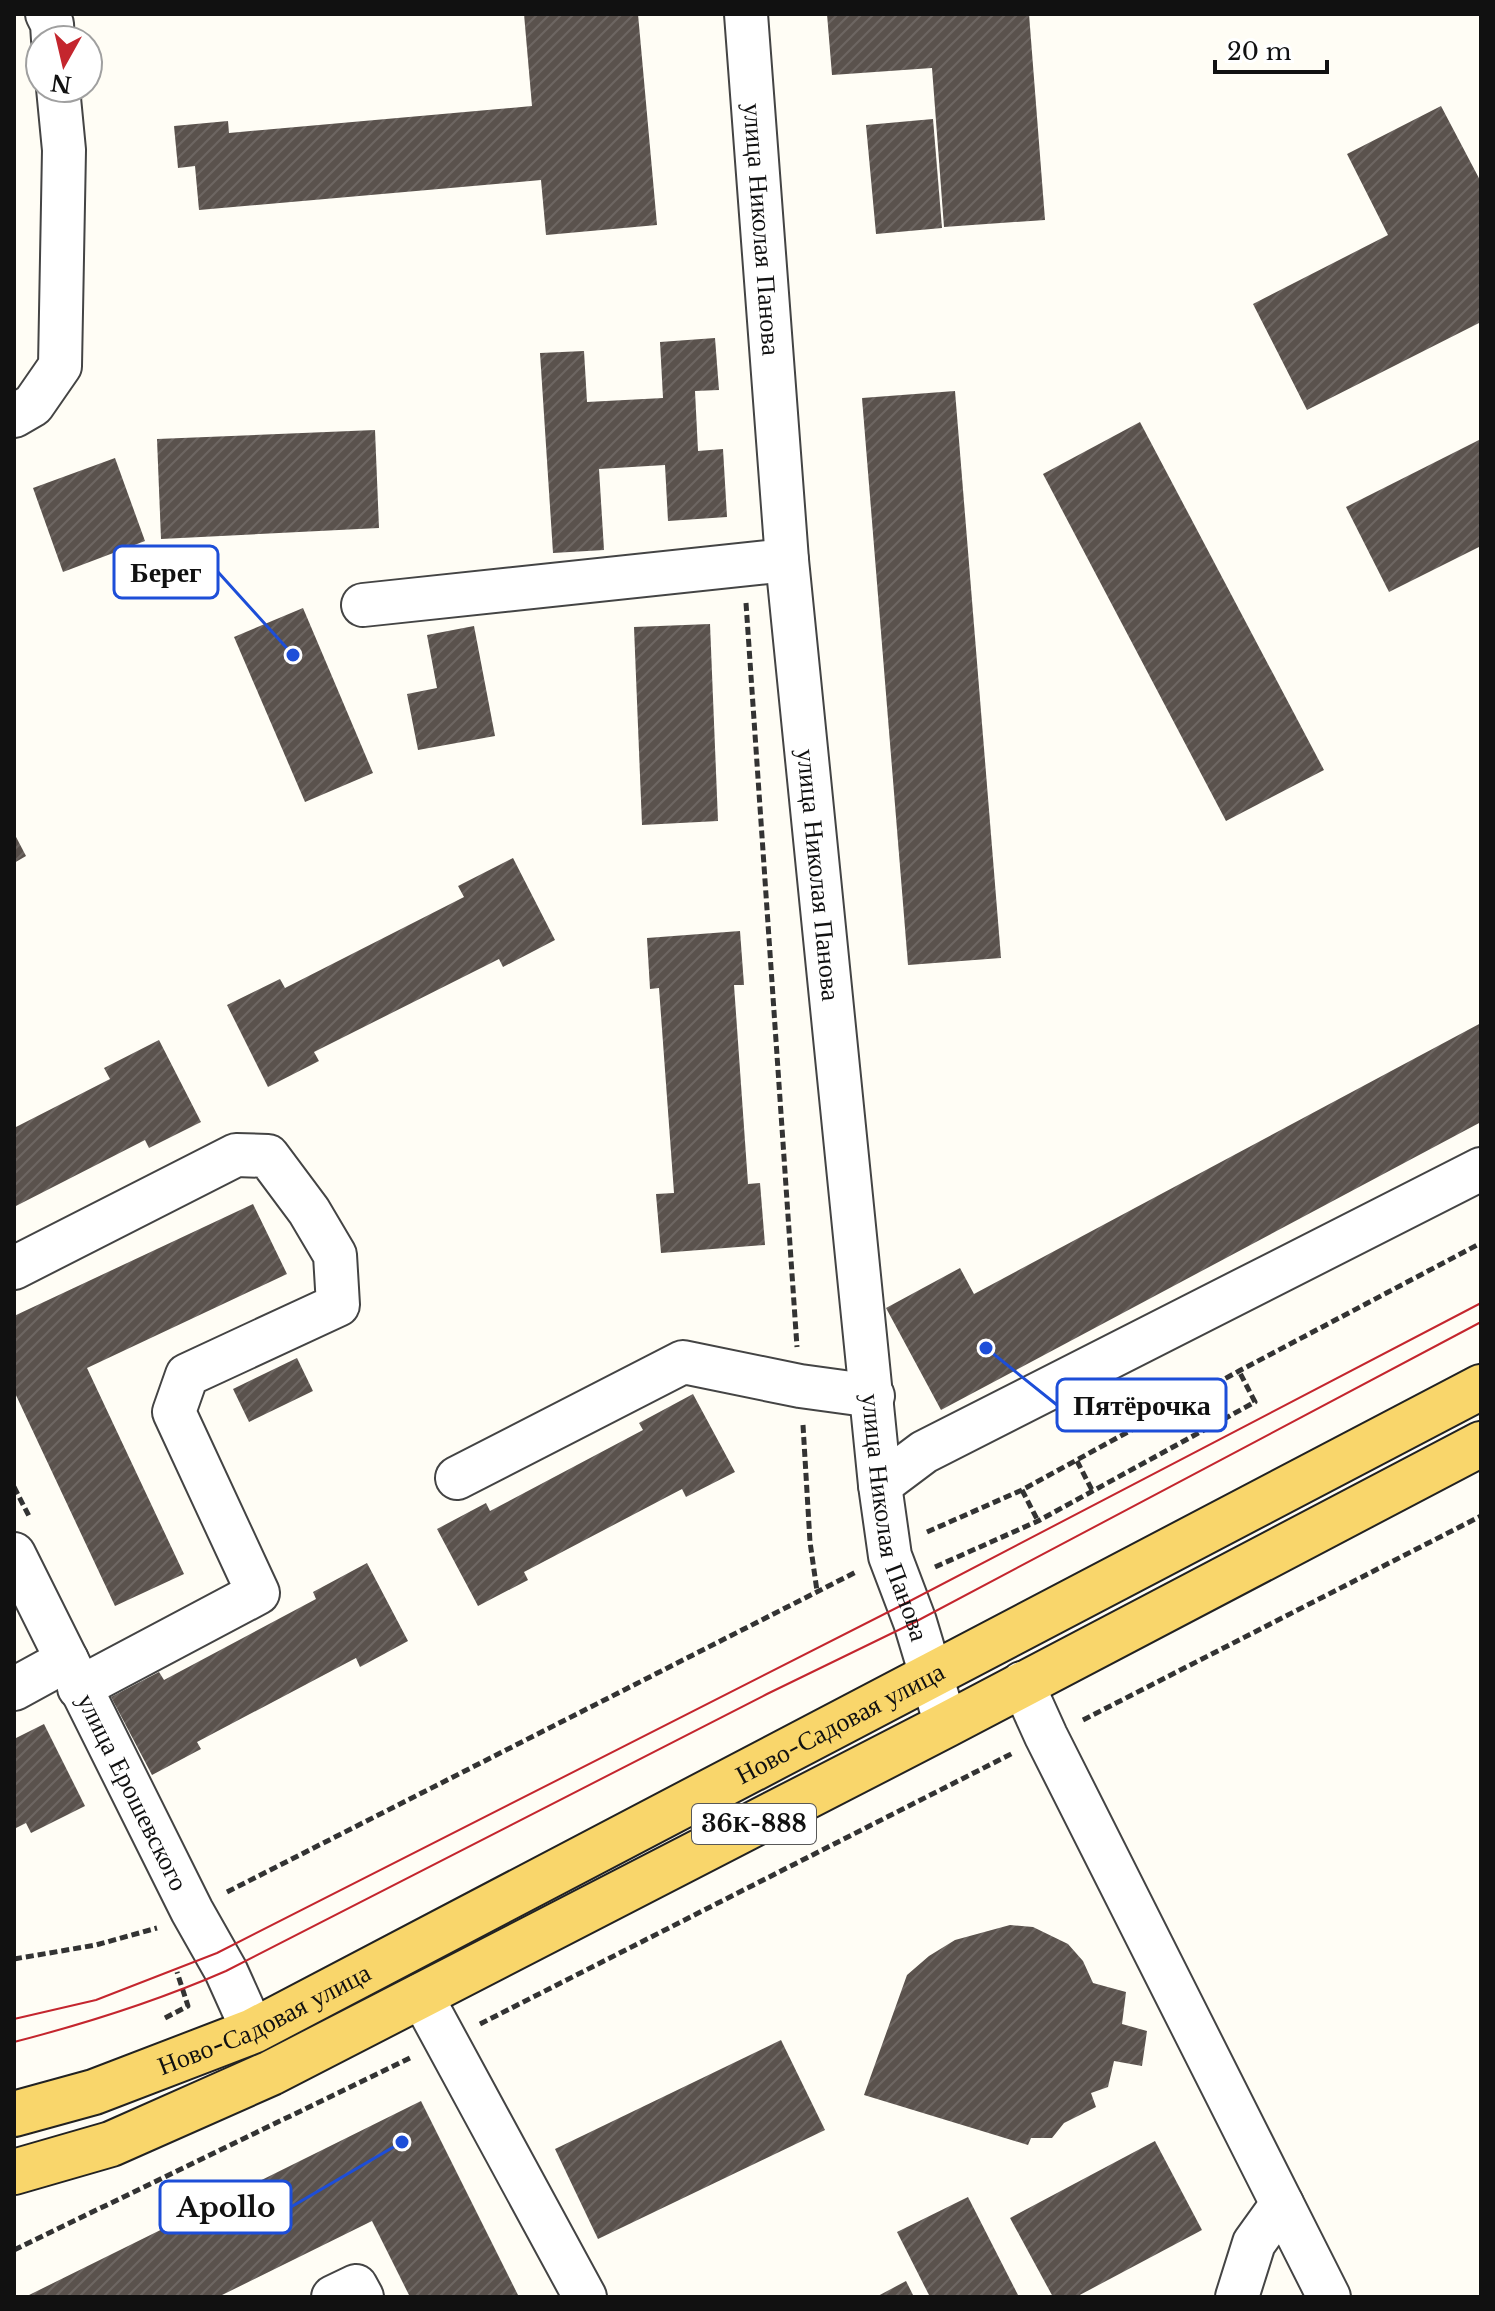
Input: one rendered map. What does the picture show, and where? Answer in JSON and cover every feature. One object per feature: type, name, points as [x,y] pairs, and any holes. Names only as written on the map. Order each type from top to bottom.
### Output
[{"type":"main road","name":"Ново-Садовая улица","points":[[14,2114],[94,2092],[253,2031],[1481,1387]]},
{"type":"main road","name":"Ново-Садовая улица","points":[[14,2172],[111,2144],[271,2073],[946,1725],[1481,1444]]},
{"type":"street","name":"улица Николая Панова","points":[[746,14],[787,560],[880,1485],[908,1564],[915,1622],[946,1725]]},
{"type":"street","points":[[14,416],[33,405],[60,366],[64,150],[60,104]]},
{"type":"street","points":[[363,605],[787,560]]},
{"type":"street","points":[[14,1268],[236,1155],[268,1156],[309,1211],[335,1255],[338,1305],[187,1375],[174,1412],[258,1593],[73,1674],[14,1689]]},
{"type":"street","points":[[880,1485],[924,1452],[1481,1169]]},
{"type":"street","points":[[457,1478],[683,1362],[800,1386],[873,1396]]},
{"type":"street","name":"улица Ерошевского","points":[[14,1554],[73,1674],[174,1919],[226,1971],[253,2031]]},
{"type":"street","points":[[1022,1683],[1329,2297]]},
{"type":"street","points":[[421,1995],[585,2297]]},
{"type":"street","points":[[1237,2297],[1254,2243],[1282,2204]]},
{"type":"street","points":[[333,2297],[356,2286],[362,2297]]},
{"type":"path","points":[[744,565],[810,1542],[817,1591]]},
{"type":"path","points":[[923,1522],[919,1536],[1022,1490],[1481,1243]]},
{"type":"path","points":[[14,1959],[96,1945],[174,1919],[817,1591],[1038,1521],[1255,1402],[1239,1371]]},
{"type":"path","points":[[1077,1461],[1093,1492]]},
{"type":"path","points":[[1022,1490],[1038,1521]]},
{"type":"path","points":[[14,2250],[444,2042],[1046,1736],[1075,1725],[1481,1516]]},
{"type":"path","points":[[164,1942],[174,1919]]},
{"type":"path","points":[[162,2019],[188,2006],[177,1970]]},
{"type":"building","points":[[524,14],[638,14],[657,225],[546,235],[541,180],[199,210],[195,166],[178,168],[174,126],[228,121],[229,133],[532,106]]},
{"type":"building","points":[[827,14],[1029,14],[1045,220],[944,227],[932,68],[832,75]]},
{"type":"building","points":[[1441,106],[1481,182],[1481,322],[1307,410],[1253,304],[1388,235],[1347,154]]},
{"type":"building","points":[[933,119],[942,228],[876,234],[866,125]]},
{"type":"building","points":[[715,338],[719,390],[695,391],[698,451],[723,449],[727,517],[668,521],[665,465],[599,469],[604,550],[553,553],[540,353],[584,351],[587,402],[663,398],[660,342]]},
{"type":"building","points":[[955,391],[1001,958],[908,965],[862,398]]},
{"type":"building","points":[[1140,422],[1324,770],[1226,821],[1043,474]]},
{"type":"building","points":[[375,430],[379,528],[161,539],[157,439]]},
{"type":"building","points":[[1481,439],[1481,546],[1389,592],[1346,507]]},
{"type":"building","points":[[115,458],[145,541],[63,572],[33,488]]},
{"type":"building","points":[[303,608],[373,773],[305,802],[234,637]]},
{"type":"building","points":[[710,624],[718,821],[642,825],[634,627]]},
{"type":"building","points":[[474,626],[495,736],[418,750],[407,694],[437,688],[427,635]]},
{"type":"building","points":[[14,833],[26,856],[14,863]]},
{"type":"building","points":[[513,858],[555,940],[503,967],[499,959],[314,1052],[319,1061],[268,1087],[227,1005],[280,979],[285,988],[464,897],[458,886]]},
{"type":"building","points":[[740,931],[744,985],[734,985],[748,1184],[760,1183],[765,1245],[661,1253],[656,1194],[674,1193],[659,988],[650,989],[647,938]]},
{"type":"building","points":[[1481,1023],[1481,1122],[941,1410],[886,1308],[960,1268],[974,1294]]},
{"type":"building","points":[[159,1040],[201,1122],[149,1148],[145,1140],[14,1207],[14,1128],[110,1079],[104,1068]]},
{"type":"building","points":[[253,1204],[287,1274],[87,1368],[184,1574],[115,1606],[14,1391],[14,1316]]},
{"type":"building","points":[[297,1358],[313,1391],[249,1422],[233,1389]]},
{"type":"building","points":[[693,1394],[735,1472],[686,1497],[682,1489],[524,1572],[528,1580],[478,1606],[437,1529],[486,1503],[490,1511],[643,1430],[639,1423]]},
{"type":"building","points":[[367,1563],[408,1641],[360,1667],[356,1658],[197,1742],[201,1749],[152,1775],[111,1697],[159,1672],[164,1680],[316,1599],[313,1592]]},
{"type":"building","points":[[44,1724],[85,1806],[31,1833],[26,1823],[14,1829],[14,1739]]},
{"type":"building","points":[[1010,1925],[1033,1927],[1068,1944],[1083,1961],[1093,1983],[1126,1992],[1122,2024],[1147,2031],[1142,2066],[1114,2061],[1108,2087],[1091,2093],[1096,2107],[1064,2123],[1052,2138],[1031,2138],[1028,2145],[864,2095],[907,1975],[955,1940]]},
{"type":"building","points":[[781,2040],[825,2130],[598,2239],[555,2149]]},
{"type":"building","points":[[421,2101],[519,2297],[410,2297],[372,2221],[218,2297],[25,2297]]},
{"type":"building","points":[[1155,2141],[1202,2230],[1076,2297],[1053,2297],[1010,2218]]},
{"type":"building","points":[[968,2197],[1019,2297],[930,2297],[897,2232]]},
{"type":"building","points":[[906,2281],[914,2297],[876,2297]]},
{"type":"tram line","points":[[14,2019],[96,2000],[217,1953],[908,1602],[1481,1303]]},
{"type":"tram line","points":[[14,2042],[121,2011],[226,1971],[767,1694],[915,1622],[1481,1322]]},
{"type":"place","name":"Берег","points":[[293,655]]},
{"type":"place","name":"Пятёрочка","points":[[986,1348]]},
{"type":"place","name":"Apollo","points":[[402,2142]]}]
